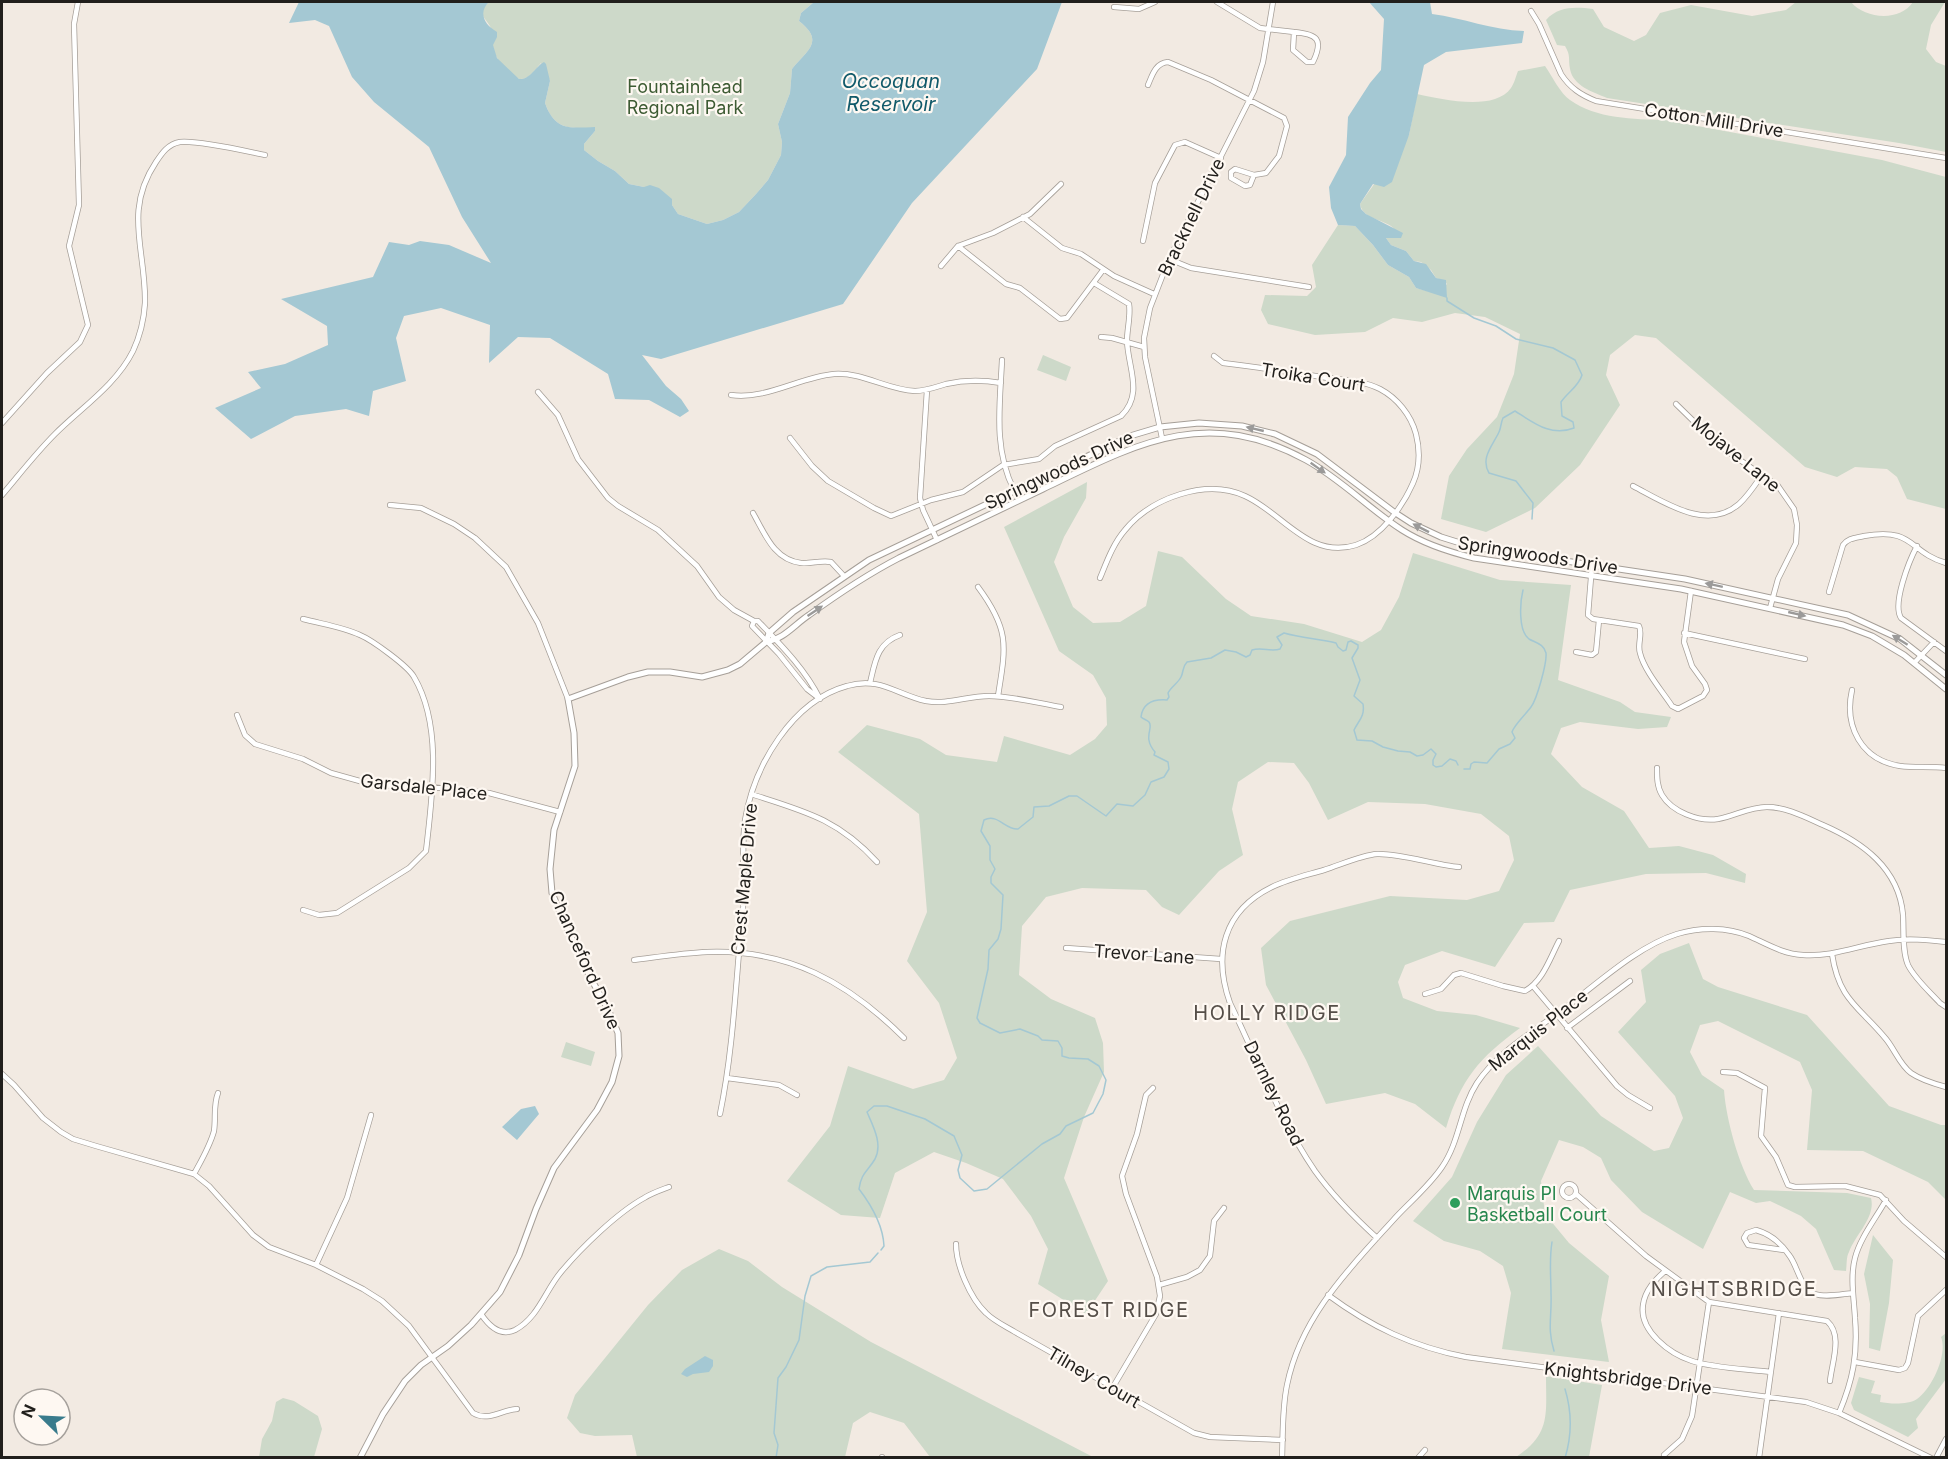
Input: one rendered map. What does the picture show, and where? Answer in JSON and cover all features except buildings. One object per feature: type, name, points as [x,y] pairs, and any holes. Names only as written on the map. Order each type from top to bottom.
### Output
[{"type":"street","points":[[2,423],[80,342],[88,325],[69,246],[79,205],[74,24],[78,2]]},
{"type":"street","points":[[1114,7],[1139,9],[1155,2]]},
{"type":"street","points":[[1217,2],[1253,25],[1268,29],[1311,33],[1316,38],[1317,44],[1313,62],[1307,62],[1293,50],[1294,32]]},
{"type":"street","name":"Bracknell Drive","points":[[1162,438],[1147,373],[1144,346],[1146,323],[1154,294],[1169,259],[1250,101],[1263,62],[1273,2]]},
{"type":"street","name":"Cotton Mill Drive","points":[[1531,10],[1566,81],[1578,92],[1596,101],[1947,158]]},
{"type":"street","points":[[1148,85],[1157,66],[1168,62],[1211,80],[1284,118],[1287,126],[1276,162],[1266,173],[1254,175],[1238,169],[1233,170],[1230,175],[1245,186],[1250,185],[1254,175]]},
{"type":"street","points":[[2,495],[53,436],[119,373],[133,351],[141,328],[145,303],[137,225],[140,197],[147,175],[161,154],[174,144],[182,142],[265,155]]},
{"type":"street","points":[[1143,242],[1155,183],[1175,145],[1185,142],[1221,158]]},
{"type":"street","points":[[941,266],[958,246],[993,233],[1038,208],[1061,184]]},
{"type":"street","points":[[1023,217],[1054,242],[1154,294]]},
{"type":"street","points":[[958,246],[1006,284],[1020,288],[1060,319],[1067,318],[1104,270]]},
{"type":"street","points":[[1169,259],[1191,268],[1309,287]]},
{"type":"street","points":[[790,438],[812,466],[828,481],[886,515],[894,516],[963,492],[1003,465],[1039,459],[1055,446],[1120,416],[1133,399],[1134,387],[1127,343],[1129,304],[1094,283]]},
{"type":"street","points":[[1101,337],[1144,346]]},
{"type":"street","name":"Troika Court","points":[[1100,578],[1117,541],[1133,521],[1164,501],[1190,492],[1214,490],[1245,496],[1275,515],[1305,539],[1330,548],[1346,547],[1367,540],[1395,512],[1415,478],[1419,457],[1414,428],[1395,400],[1378,388],[1362,383],[1223,363],[1214,356]]},
{"type":"street","points":[[1002,360],[999,441],[1003,465],[1014,490]]},
{"type":"street","points":[[731,395],[754,394],[835,374],[856,376],[907,390],[927,390],[978,380],[1001,383]]},
{"type":"street","points":[[927,390],[921,505],[937,540]]},
{"type":"street","points":[[538,392],[558,415],[578,459],[608,498],[658,530],[697,566],[726,604],[754,621],[758,621],[777,640],[812,684],[820,699]]},
{"type":"street","name":"Mojave Lane","points":[[1676,404],[1719,445],[1785,493],[1794,509],[1797,525],[1796,543],[1778,579],[1770,608]]},
{"type":"street","name":"Springwoods Drive","points":[[769,633],[800,607],[869,560],[1122,439],[1160,427],[1215,423],[1242,426],[1275,434],[1317,454],[1395,512],[1426,531],[1457,543],[1685,579],[1832,611],[1864,621],[1900,639],[1947,675]]},
{"type":"street","name":"Springwoods Drive","points":[[568,699],[648,672],[711,676],[728,670],[740,664],[766,642],[777,640],[806,616],[899,558],[1120,452],[1162,438],[1191,434],[1225,434],[1274,446],[1312,464],[1388,520],[1421,540],[1463,555],[1691,591],[1858,630],[1886,643],[1915,662],[1947,689]]},
{"type":"street","points":[[1633,486],[1684,512],[1713,516],[1725,513],[1739,505],[1762,475]]},
{"type":"street","name":"Chanceford Drive","points":[[360,1458],[405,1381],[481,1314],[500,1292],[519,1255],[554,1168],[597,1110],[612,1082],[619,1056],[618,1033],[552,893],[551,848],[575,766],[574,733],[568,699],[538,623],[506,567],[475,538],[454,524],[421,508],[390,505]]},
{"type":"street","points":[[753,513],[772,547],[782,557],[803,563],[831,562],[844,576]]},
{"type":"street","points":[[1829,592],[1843,545],[1848,539],[1889,534],[1904,537],[1928,555],[1947,564]]},
{"type":"street","points":[[1917,546],[1906,572],[1897,610],[1901,618],[1947,651]]},
{"type":"street","points":[[1592,565],[1586,611],[1590,617],[1599,620],[1639,626],[1641,632],[1638,647],[1641,657],[1672,706],[1678,709],[1703,696],[1707,690],[1683,642],[1691,591]]},
{"type":"street","points":[[978,587],[996,613],[1004,636],[1004,656],[998,696]]},
{"type":"street","points":[[303,619],[361,635],[390,654],[414,675],[433,734],[426,851],[400,873],[338,913],[319,915],[303,910]]},
{"type":"street","points":[[1576,652],[1592,655],[1596,652],[1599,620]]},
{"type":"street","points":[[754,621],[752,626],[807,689],[820,699]]},
{"type":"street","points":[[766,642],[769,633]]},
{"type":"street","points":[[1684,633],[1806,659]]},
{"type":"street","points":[[870,683],[879,650],[887,641],[900,635]]},
{"type":"street","points":[[1915,662],[1934,642]]},
{"type":"street","name":"Crest Maple Drive","points":[[720,1114],[727,1078],[744,892],[744,838],[751,794],[763,765],[780,737],[800,714],[820,699],[848,685],[870,683],[888,686],[916,698],[933,702],[998,696],[1060,707]]},
{"type":"street","points":[[1852,690],[1850,712],[1853,728],[1861,744],[1874,757],[1898,766],[1947,768]]},
{"type":"street","name":"Garsdale Place","points":[[237,715],[245,735],[255,744],[303,759],[331,773],[374,785],[431,787],[489,793],[560,812]]},
{"type":"street","points":[[1657,768],[1657,781],[1661,794],[1670,804],[1689,815],[1716,819],[1758,807],[1776,807],[1796,813],[1857,842],[1884,866],[1896,887],[1902,909],[1905,956],[1909,967],[1940,1003],[1947,1007]]},
{"type":"street","points":[[751,794],[831,822],[856,840],[877,862]]},
{"type":"street","name":"Darnley Road","points":[[1377,1238],[1335,1197],[1296,1141],[1230,1003],[1223,979],[1221,959],[1229,930],[1239,912],[1252,899],[1275,885],[1377,854],[1459,867]]},
{"type":"street","name":"Marquis Place","points":[[1282,1458],[1284,1407],[1291,1367],[1304,1335],[1328,1295],[1434,1176],[1448,1157],[1457,1138],[1470,1096],[1483,1074],[1516,1044],[1633,957],[1664,939],[1686,932],[1704,929],[1728,930],[1749,936],[1767,946],[1813,956],[1905,939],[1947,942]]},
{"type":"street","points":[[1425,994],[1441,989],[1455,975],[1461,973],[1525,991],[1533,986],[1542,975],[1559,941]]},
{"type":"street","name":"Trevor Lane","points":[[1066,948],[1221,959]]},
{"type":"street","points":[[634,960],[684,954],[738,953],[757,955],[787,963],[840,985],[868,1004],[904,1038]]},
{"type":"street","points":[[1832,954],[1837,977],[1848,999],[1885,1038],[1907,1069],[1918,1077],[1947,1087]]},
{"type":"street","points":[[1567,1028],[1630,981]]},
{"type":"street","points":[[1533,986],[1617,1086],[1650,1108]]},
{"type":"street","points":[[1723,1072],[1737,1072],[1765,1088],[1761,1136],[1776,1157],[1788,1185],[1795,1187],[1845,1186],[1873,1192],[1886,1200],[1904,1221],[1947,1257]]},
{"type":"street","points":[[2,1074],[43,1118],[73,1139],[194,1174],[253,1235],[276,1250],[316,1265],[363,1289],[389,1307],[409,1326],[472,1413],[487,1417],[517,1409]]},
{"type":"street","points":[[727,1078],[779,1085],[798,1095]]},
{"type":"street","points":[[1113,1387],[1155,1314],[1160,1296],[1159,1285],[1126,1194],[1122,1176],[1137,1134],[1146,1095],[1153,1088]]},
{"type":"street","points":[[194,1174],[211,1139],[218,1093]]},
{"type":"street","points":[[316,1265],[347,1198],[371,1115]]},
{"type":"street","points":[[481,1314],[489,1326],[500,1332],[513,1331],[529,1321],[560,1273],[612,1221],[643,1198],[669,1186]]},
{"type":"street","points":[[1576,1194],[1665,1271],[1709,1302],[1822,1319],[1831,1325],[1836,1338],[1830,1381]]},
{"type":"street","points":[[1839,1413],[1851,1383],[1856,1362],[1854,1259],[1859,1246],[1886,1200]]},
{"type":"street","points":[[1159,1285],[1200,1270],[1210,1256],[1214,1221],[1224,1208]]},
{"type":"street","points":[[1784,1250],[1778,1241],[1759,1231],[1752,1231],[1744,1238],[1748,1245],[1784,1250],[1789,1253],[1805,1286],[1811,1292],[1820,1295],[1853,1293]]},
{"type":"street","name":"Tilney Court","points":[[956,1244],[959,1269],[981,1307],[987,1315],[1015,1332],[1194,1433],[1210,1437],[1283,1440]]},
{"type":"street","points":[[1665,1271],[1653,1282],[1642,1310],[1647,1325],[1655,1337],[1674,1352],[1694,1362],[1771,1372]]},
{"type":"street","points":[[1856,1362],[1899,1370],[1905,1368],[1918,1316],[1947,1290]]},
{"type":"street","name":"Knightsbridge Drive","points":[[1328,1295],[1380,1329],[1433,1350],[1466,1357],[1814,1404],[1839,1413],[1931,1458]]},
{"type":"street","points":[[1664,1455],[1682,1438],[1688,1428],[1698,1387],[1709,1302]]},
{"type":"street","points":[[1759,1458],[1779,1313]]},
{"type":"street","points":[[1936,1458],[1947,1439]]},
{"type":"street","points":[[1418,1458],[1425,1450]]},
{"type":"green space","name":"Fountainhead Regional Park","points":[[489,2],[814,2],[801,13],[799,21],[807,28],[812,41],[811,46],[792,69],[790,93],[778,124],[782,142],[781,155],[768,180],[739,212],[723,220],[707,224],[678,214],[672,205],[644,187],[629,184],[615,171],[584,150],[584,144],[595,128],[564,126],[554,119],[545,103],[550,81],[541,63],[529,76],[519,79],[498,59],[493,50],[492,30],[482,13]]},
{"type":"green space","points":[[1796,2],[1851,2],[1865,12],[1882,16],[1900,13],[1913,2],[1945,2],[1931,25],[1926,49],[1936,62],[1946,66],[1946,152],[1607,98],[1584,88],[1575,80],[1570,69],[1567,49],[1565,46],[1557,45],[1546,20],[1562,10],[1593,9],[1604,27],[1634,41],[1646,35],[1660,13],[1691,5],[1752,16],[1786,10]]},
{"type":"green space","points":[[1545,66],[1566,97],[1591,111],[1628,118],[1665,120],[1882,160],[1946,177],[1946,509],[1907,499],[1897,477],[1887,469],[1855,467],[1837,477],[1805,467],[1656,338],[1635,335],[1610,355],[1606,375],[1620,405],[1580,465],[1535,508],[1486,532],[1441,519],[1449,476],[1467,449],[1497,417],[1514,374],[1520,334],[1485,317],[1455,313],[1422,322],[1393,318],[1365,332],[1315,335],[1268,324],[1261,310],[1265,295],[1307,296],[1316,287],[1312,265],[1338,225],[1355,226],[1388,265],[1409,277],[1416,288],[1438,294],[1447,284],[1445,281],[1436,278],[1431,270],[1421,262],[1414,261],[1406,251],[1391,245],[1386,238],[1401,238],[1392,227],[1368,216],[1360,204],[1409,135],[1417,94],[1467,102],[1493,100],[1511,88],[1518,71]]},
{"type":"green space","points":[[1043,355],[1071,367],[1066,381],[1037,370]]},
{"type":"green space","points":[[1087,482],[1086,498],[1064,537],[1054,562],[1073,607],[1093,623],[1120,622],[1146,606],[1158,551],[1182,557],[1226,599],[1251,616],[1304,624],[1362,642],[1381,630],[1399,597],[1413,553],[1500,580],[1571,585],[1558,680],[1620,702],[1635,712],[1671,717],[1667,727],[1638,729],[1580,722],[1561,728],[1551,754],[1582,787],[1624,811],[1649,848],[1679,846],[1713,855],[1746,874],[1745,883],[1706,873],[1646,874],[1570,890],[1554,922],[1524,923],[1495,967],[1442,951],[1405,965],[1398,982],[1403,998],[1437,1011],[1476,1015],[1520,1028],[1493,1049],[1473,1071],[1458,1096],[1446,1128],[1415,1104],[1385,1093],[1326,1104],[1306,1060],[1266,985],[1261,948],[1290,921],[1390,896],[1467,900],[1499,891],[1514,860],[1509,836],[1481,814],[1425,804],[1368,802],[1328,820],[1309,783],[1294,763],[1268,762],[1238,782],[1232,809],[1243,855],[1219,871],[1179,915],[1162,907],[1146,890],[1082,888],[1046,897],[1022,926],[1019,975],[1051,999],[1095,1018],[1103,1043],[1104,1072],[1084,1117],[1064,1178],[1108,1281],[1086,1314],[1038,1284],[1048,1249],[1031,1216],[1003,1179],[934,1152],[895,1173],[880,1218],[841,1215],[787,1181],[830,1126],[848,1066],[913,1089],[944,1080],[957,1058],[939,1003],[907,961],[927,912],[919,814],[838,752],[867,725],[920,739],[946,755],[997,762],[1004,736],[1070,755],[1095,739],[1107,725],[1106,698],[1093,675],[1059,651],[1004,527]]},
{"type":"green space","points":[[1689,943],[1703,979],[1718,987],[1807,1015],[1889,1106],[1946,1125],[1946,1200],[1928,1182],[1863,1151],[1807,1150],[1812,1090],[1800,1062],[1718,1021],[1700,1025],[1690,1052],[1702,1075],[1724,1090],[1734,1142],[1754,1190],[1847,1193],[1871,1198],[1871,1212],[1848,1254],[1846,1271],[1834,1270],[1816,1229],[1801,1216],[1770,1201],[1756,1203],[1730,1192],[1703,1249],[1642,1212],[1611,1180],[1601,1158],[1583,1147],[1559,1140],[1541,1181],[1545,1214],[1569,1243],[1609,1276],[1601,1320],[1609,1362],[1502,1349],[1511,1293],[1503,1266],[1480,1251],[1444,1241],[1413,1221],[1452,1177],[1477,1122],[1506,1075],[1538,1046],[1601,1116],[1654,1151],[1669,1148],[1683,1118],[1675,1096],[1618,1032],[1646,1002],[1641,970],[1660,954]]},
{"type":"green space","points":[[566,1042],[595,1052],[591,1066],[561,1057]]},
{"type":"green space","points":[[1873,1235],[1893,1260],[1889,1303],[1880,1351],[1869,1348],[1870,1304],[1864,1274]]},
{"type":"green space","points":[[719,1249],[748,1261],[782,1287],[871,1342],[1093,1457],[930,1457],[904,1423],[870,1412],[853,1423],[845,1457],[637,1457],[632,1435],[595,1436],[580,1433],[567,1418],[575,1395],[648,1305],[682,1270]]},
{"type":"green space","points":[[1946,1333],[1946,1379],[1916,1419],[1918,1428],[1908,1437],[1854,1410],[1851,1403],[1859,1377],[1875,1381],[1871,1393],[1881,1395],[1880,1402],[1904,1403],[1913,1401],[1923,1394],[1937,1371],[1943,1344],[1941,1337]]},
{"type":"green space","points":[[1546,1376],[1602,1385],[1589,1457],[1516,1457],[1535,1440],[1541,1431],[1546,1412]]},
{"type":"green space","points":[[283,1398],[294,1401],[318,1416],[322,1429],[314,1457],[259,1457],[262,1439],[272,1421],[276,1402]]},
{"type":"water","name":"Occoquan Reservoir","points":[[299,2],[489,2],[483,14],[486,22],[497,32],[493,45],[497,58],[519,79],[529,75],[544,62],[546,64],[550,81],[545,103],[554,119],[564,126],[595,127],[595,131],[584,144],[584,150],[615,171],[629,184],[659,188],[672,199],[672,205],[678,214],[707,224],[723,220],[739,212],[768,180],[781,155],[782,142],[778,124],[790,93],[792,69],[811,46],[812,41],[807,28],[799,21],[801,13],[814,2],[1062,2],[1037,69],[912,203],[843,304],[661,359],[642,355],[689,411],[680,417],[649,400],[615,399],[608,374],[550,338],[518,337],[489,363],[490,325],[441,308],[404,316],[396,338],[406,381],[373,391],[369,416],[346,409],[295,416],[251,439],[215,408],[261,388],[248,372],[285,364],[328,345],[327,326],[281,299],[373,277],[389,242],[409,245],[420,241],[449,245],[491,263],[462,217],[429,147],[374,102],[352,77],[329,26],[315,20],[289,23]]},
{"type":"water","points":[[1369,2],[1430,2],[1432,14],[1524,31],[1522,43],[1446,52],[1424,65],[1409,135],[1392,182],[1384,187],[1373,184],[1360,204],[1366,214],[1403,233],[1401,238],[1386,238],[1391,245],[1406,251],[1414,261],[1426,264],[1436,278],[1446,280],[1447,298],[1416,288],[1409,277],[1388,265],[1355,226],[1338,225],[1331,208],[1329,187],[1346,155],[1348,117],[1381,70],[1384,19]]},
{"type":"water","points":[[535,1106],[539,1114],[517,1140],[502,1127],[521,1109]]},
{"type":"water","points":[[705,1356],[713,1360],[713,1366],[709,1372],[687,1377],[681,1374],[685,1369]]},
{"type":"waterway","points":[[1447,298],[1447,301],[1474,318],[1496,326],[1516,339],[1553,348],[1575,360],[1582,375],[1576,386],[1561,402],[1562,416],[1573,422],[1574,428],[1550,430],[1515,411],[1503,418],[1499,432],[1488,452],[1486,462],[1489,473],[1516,481],[1533,503],[1532,519]]},
{"type":"waterway","points":[[1464,769],[1470,769],[1474,762],[1487,763],[1499,749],[1510,744],[1515,738],[1513,729],[1531,707],[1539,689],[1546,653],[1542,646],[1529,639],[1523,630],[1521,623],[1523,590]]},
{"type":"waterway","points":[[881,1250],[884,1246],[879,1223],[859,1189],[863,1176],[877,1153],[878,1141],[867,1112],[874,1106],[887,1106],[925,1119],[954,1136],[962,1155],[958,1170],[960,1178],[974,1191],[987,1189],[1042,1144],[1060,1134],[1066,1126],[1093,1113],[1103,1094],[1106,1080],[1099,1066],[1088,1059],[1062,1056],[1062,1048],[1058,1041],[1042,1040],[1020,1029],[1000,1033],[980,1023],[977,1018],[988,969],[989,950],[998,939],[1001,929],[1003,895],[991,883],[995,869],[990,860],[990,846],[981,831],[984,820],[989,818],[997,820],[1013,829],[1018,829],[1033,817],[1034,807],[1049,806],[1069,796],[1077,796],[1106,816],[1117,804],[1133,806],[1145,795],[1151,782],[1164,777],[1169,769],[1168,762],[1154,755],[1155,752],[1149,742],[1150,724],[1141,717],[1144,708],[1150,702],[1167,700],[1168,693],[1180,679],[1187,662],[1211,658],[1225,650],[1246,657],[1252,650],[1280,649],[1282,645],[1277,637],[1284,633],[1336,643],[1343,651],[1346,650],[1348,642],[1351,641],[1358,645],[1352,658],[1360,680],[1354,696],[1363,704],[1361,718],[1354,730],[1357,740],[1372,741],[1383,747],[1410,752],[1417,756],[1431,749],[1436,754],[1433,760],[1433,765],[1436,767],[1442,766],[1450,759],[1456,761],[1458,765]]},
{"type":"waterway","points":[[1552,1242],[1550,1329],[1554,1351]]},
{"type":"waterway","points":[[776,1458],[778,1445],[774,1433],[778,1378],[799,1340],[805,1296],[811,1276],[827,1267],[870,1262],[878,1253]]},
{"type":"waterway","points":[[1565,1389],[1570,1424],[1565,1458]]},
{"type":"place","name":"Marquis Pl Basketball Court","points":[[1455,1203]]},
{"type":"district","name":"HOLLY RIDGE","points":[[1267,1013]]},
{"type":"district","name":"NIGHTSBRIDGE","points":[[1734,1289]]},
{"type":"district","name":"FOREST RIDGE","points":[[1109,1310]]}]
